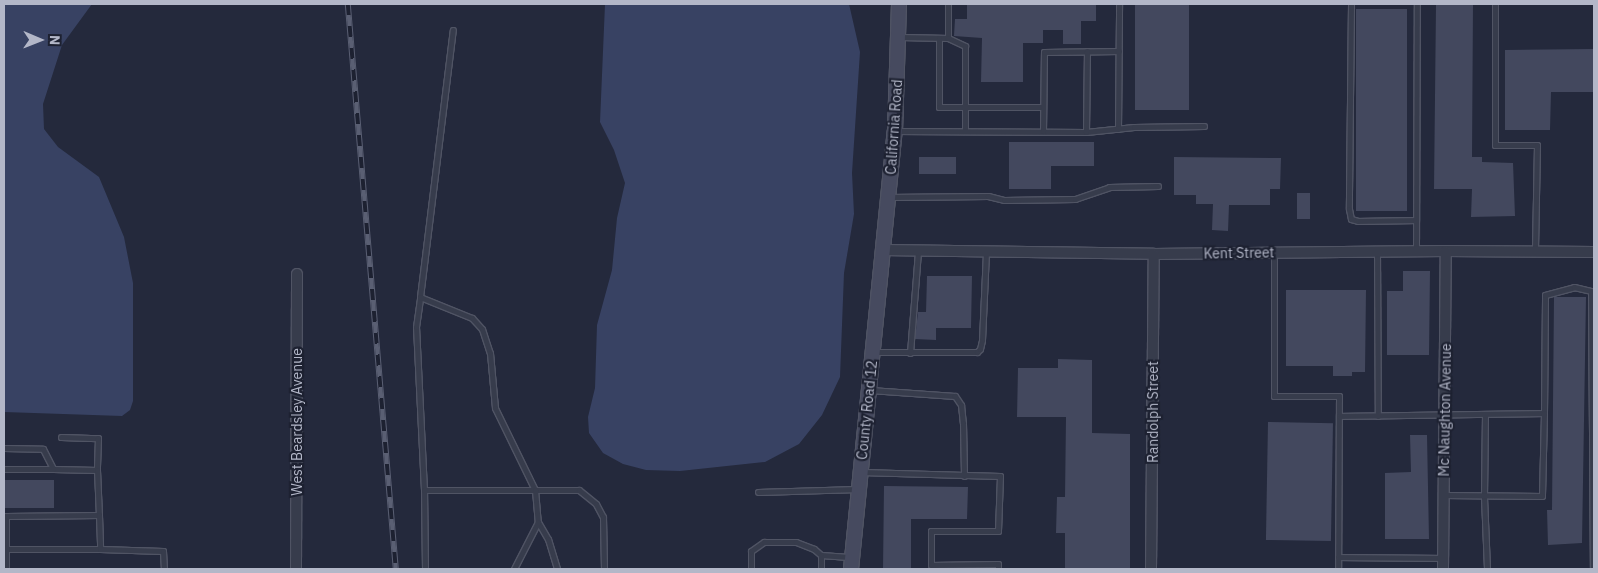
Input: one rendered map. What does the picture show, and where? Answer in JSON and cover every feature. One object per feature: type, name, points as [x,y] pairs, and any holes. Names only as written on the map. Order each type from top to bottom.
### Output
[{"type":"main road","name":"California Road","points":[[883,250],[895,131],[899,4]]},
{"type":"main road","name":"County Road 12","points":[[852,563],[883,250]]},
{"type":"street","name":"Kent Street","points":[[883,250],[1154,254],[1446,251],[1594,252]]},
{"type":"street","name":"Mc Naughton Avenue","points":[[1443,569],[1446,251]]},
{"type":"street","name":"Randolph Street","points":[[1151,569],[1154,254]]},
{"type":"street","name":"West Beardsley Avenue","points":[[296,569],[297,274]]},
{"type":"lane","points":[[948,4],[948,38]]},
{"type":"lane","points":[[1118,129],[1119,4]]},
{"type":"lane","points":[[1351,4],[1349,209],[1351,218],[1358,221],[1416,220]]},
{"type":"lane","points":[[1416,252],[1417,4]]},
{"type":"lane","points":[[1495,4],[1495,145],[1537,144],[1535,252]]},
{"type":"lane","points":[[425,569],[424,490],[416,327],[453,30]]},
{"type":"lane","points":[[899,38],[948,38],[965,46],[965,131]]},
{"type":"lane","points":[[939,38],[939,107],[1043,107]]},
{"type":"lane","points":[[1086,132],[1087,51]]},
{"type":"lane","points":[[1043,131],[1044,52],[1119,51]]},
{"type":"lane","points":[[895,131],[1086,132],[1204,126]]},
{"type":"lane","points":[[888,197],[988,196],[1004,200],[1075,200],[1109,187],[1158,186]]},
{"type":"lane","points":[[910,353],[918,251]]},
{"type":"lane","points":[[873,352],[968,353],[976,352],[980,349],[986,252]]},
{"type":"lane","points":[[1378,252],[1378,416]]},
{"type":"lane","points":[[1274,253],[1274,396],[1340,396],[1338,569]]},
{"type":"lane","points":[[1444,495],[1542,496],[1545,295],[1574,288],[1591,291],[1593,569]]},
{"type":"lane","points":[[420,298],[472,318],[482,329],[490,353],[495,408],[536,490],[538,522],[548,539],[557,569]]},
{"type":"lane","points":[[869,390],[955,396],[960,405],[963,423],[964,476]]},
{"type":"lane","points":[[1485,414],[1484,496],[1488,569]]},
{"type":"lane","points":[[1339,416],[1544,414]]},
{"type":"lane","points":[[61,437],[98,438],[97,470],[100,549]]},
{"type":"lane","points":[[4,448],[43,449],[53,469]]},
{"type":"lane","points":[[4,469],[97,470]]},
{"type":"lane","points":[[861,472],[1000,476],[998,530],[931,531],[931,567],[998,564],[998,569]]},
{"type":"lane","points":[[758,492],[859,489]]},
{"type":"lane","points":[[424,490],[580,490],[596,504],[603,517],[604,569]]},
{"type":"lane","points":[[6,569],[6,516],[99,515]]},
{"type":"lane","points":[[514,569],[538,522]]},
{"type":"lane","points":[[751,569],[751,551],[764,542],[796,542],[814,548],[821,555],[852,563]]},
{"type":"lane","points":[[6,549],[163,550],[164,569]]},
{"type":"lane","points":[[821,555],[821,569]]},
{"type":"lane","points":[[1338,557],[1443,558]]},
{"type":"water","points":[[4,4],[92,4],[62,45],[43,104],[44,129],[58,147],[99,177],[124,237],[133,283],[133,401],[130,410],[122,416],[4,412]]},
{"type":"water","points":[[605,4],[849,4],[860,52],[852,173],[854,214],[844,273],[840,377],[822,415],[799,444],[765,462],[680,471],[646,470],[623,464],[603,453],[589,433],[588,417],[595,388],[597,325],[612,270],[617,218],[625,183],[614,150],[600,122]]},
{"type":"building","points":[[967,4],[1096,4],[1096,21],[1081,21],[1081,44],[1063,44],[1063,30],[1043,30],[1043,43],[1023,43],[1023,82],[981,82],[982,38],[954,36],[955,19],[967,19]]},
{"type":"building","points":[[1135,4],[1189,4],[1189,110],[1135,110]]},
{"type":"building","points":[[1436,4],[1473,4],[1472,157],[1482,157],[1482,162],[1513,163],[1515,216],[1471,217],[1472,189],[1434,189]]},
{"type":"building","points":[[1356,9],[1407,9],[1407,211],[1356,211]]},
{"type":"building","points":[[1594,49],[1594,92],[1551,92],[1550,130],[1505,130],[1505,50]]},
{"type":"building","points":[[1009,142],[1094,142],[1094,166],[1051,166],[1051,189],[1009,189]]},
{"type":"building","points":[[919,157],[956,157],[956,174],[919,174]]},
{"type":"building","points":[[1174,157],[1281,158],[1280,189],[1270,189],[1270,205],[1229,205],[1228,231],[1212,230],[1213,204],[1196,204],[1196,195],[1174,195]]},
{"type":"building","points":[[1297,193],[1310,193],[1310,219],[1297,219]]},
{"type":"building","points":[[1403,271],[1430,271],[1429,355],[1387,355],[1387,291],[1403,291]]},
{"type":"building","points":[[927,276],[972,276],[971,328],[936,328],[936,340],[915,339],[918,312],[926,312]]},
{"type":"building","points":[[1286,290],[1366,290],[1365,372],[1352,372],[1352,376],[1333,376],[1333,366],[1286,366]]},
{"type":"building","points":[[1554,297],[1586,297],[1582,543],[1548,545],[1547,510],[1552,510]]},
{"type":"building","points":[[1058,359],[1092,360],[1092,433],[1130,434],[1130,569],[1065,569],[1065,533],[1056,533],[1057,497],[1065,497],[1066,417],[1017,417],[1018,368],[1058,368]]},
{"type":"building","points":[[1268,422],[1333,423],[1331,541],[1266,540]]},
{"type":"building","points":[[1410,435],[1427,435],[1429,539],[1385,539],[1385,473],[1411,472]]},
{"type":"building","points":[[4,480],[54,480],[54,508],[4,508]]},
{"type":"building","points":[[884,486],[968,487],[967,519],[911,519],[911,569],[883,569]]},
{"type":"railway","points":[[348,4],[396,569]]}]
